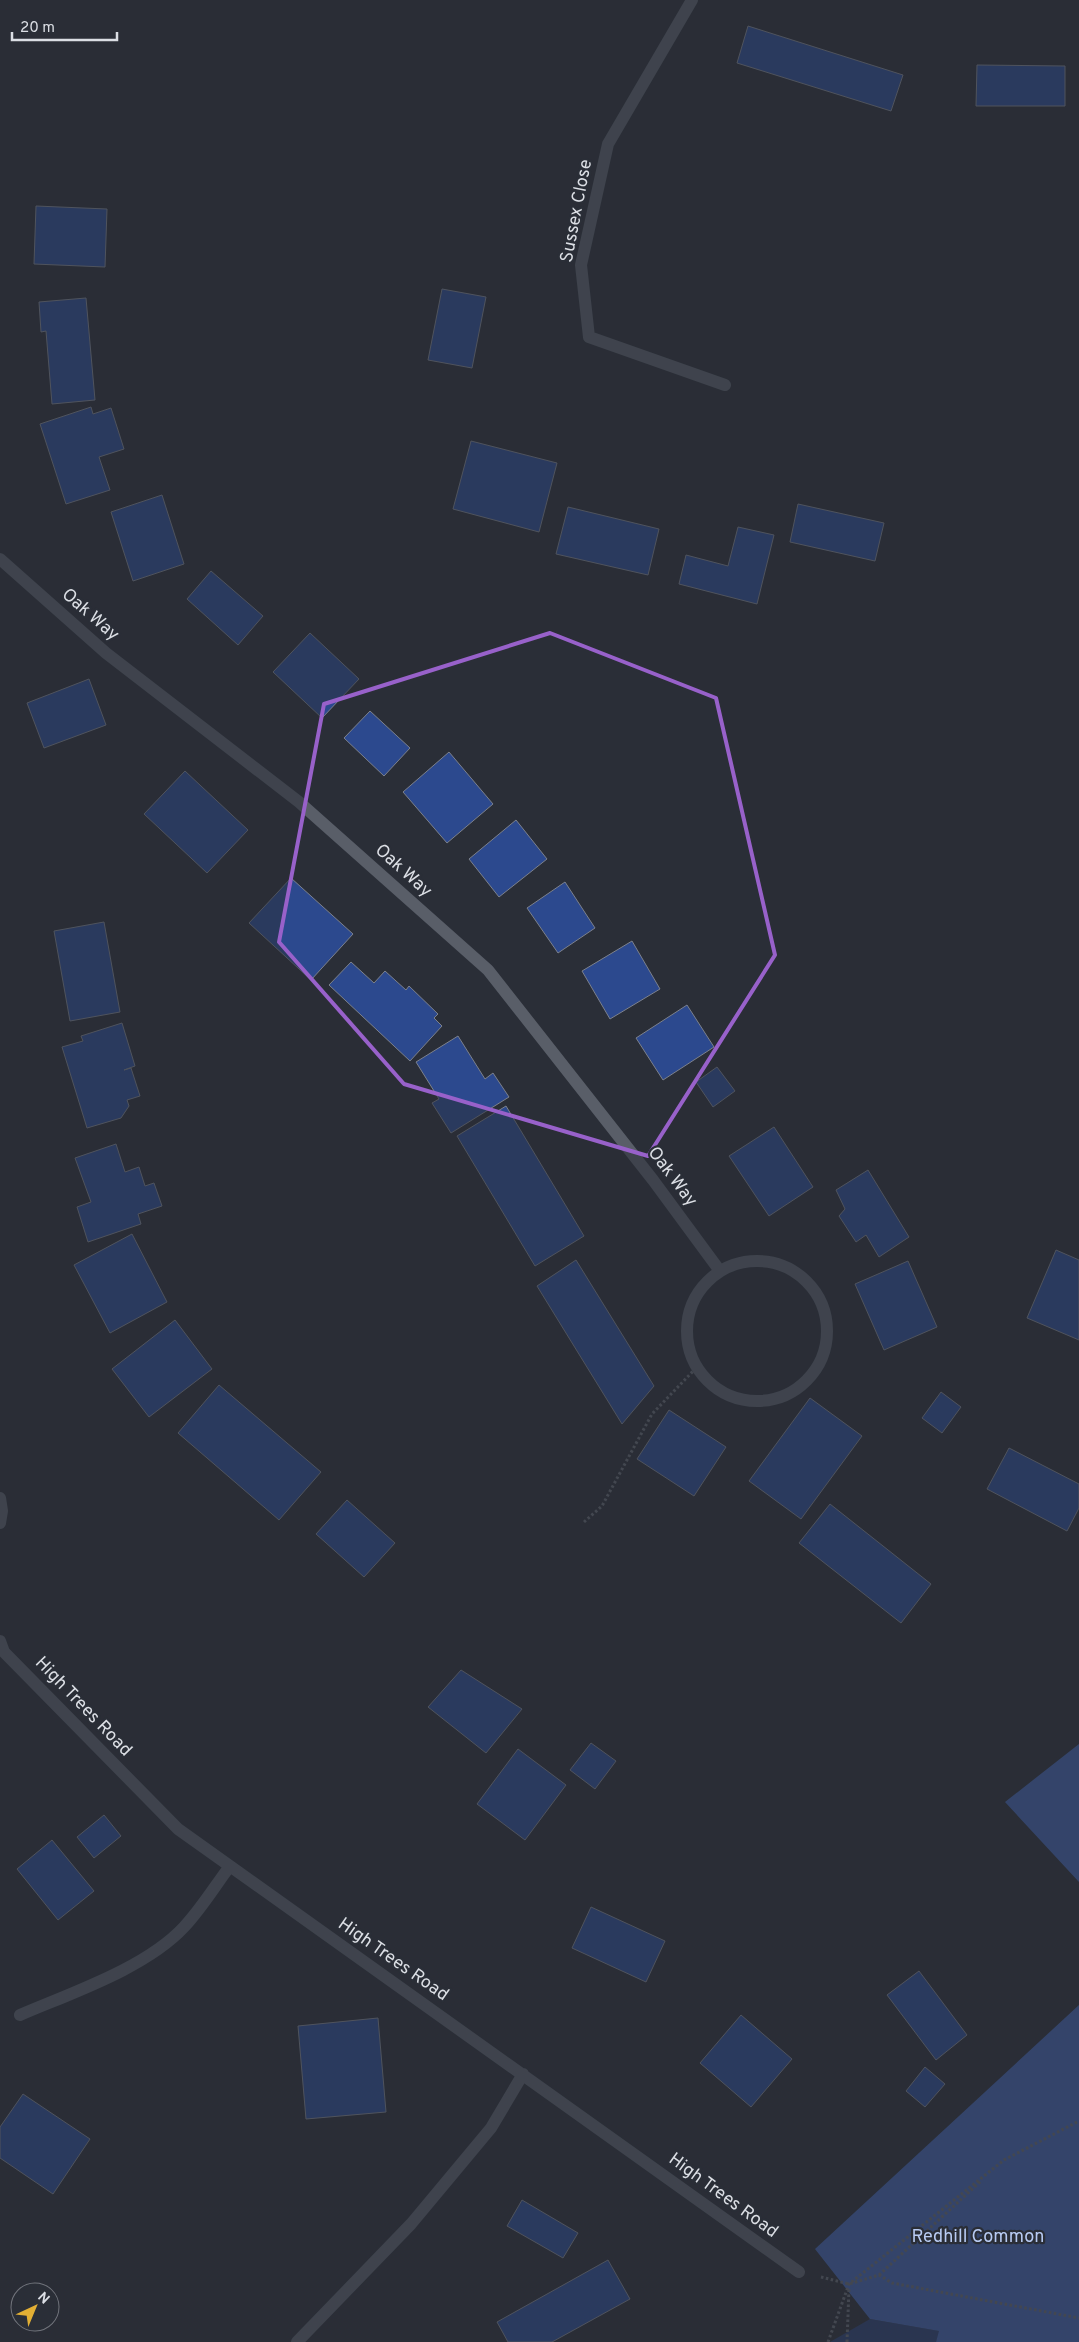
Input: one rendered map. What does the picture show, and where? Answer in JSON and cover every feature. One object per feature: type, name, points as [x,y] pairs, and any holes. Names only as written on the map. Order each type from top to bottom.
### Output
[{"type":"street","name":"Sussex Close","points":[[692,0],[608,144],[581,266],[589,337],[725,385]]},
{"type":"street","name":"Oak Way","points":[[0,559],[106,653],[299,802],[488,970],[653,1180],[720,1271]]},
{"type":"street","points":[[766,1261],[789,1267],[808,1282],[822,1302],[828,1324],[826,1348],[816,1370],[800,1387],[778,1398],[755,1402],[732,1396],[711,1384],[697,1367],[688,1347],[687,1325],[692,1304],[703,1285],[720,1271],[742,1262],[766,1261]]},
{"type":"street","points":[[0,1498],[2,1510],[0,1523]]},
{"type":"street","name":"High Trees Road","points":[[0,1641],[4,1652],[178,1829],[799,2272]]},
{"type":"street","points":[[20,2014],[126,1968],[160,1948],[184,1927],[230,1866]]},
{"type":"street","points":[[297,2342],[411,2224],[491,2128],[523,2074]]},
{"type":"path","points":[[584,1522],[602,1506],[652,1414],[697,1367]]},
{"type":"path","points":[[828,2342],[849,2284],[1004,2160],[1079,2121]]},
{"type":"path","points":[[849,2284],[879,2275],[1004,2160]]},
{"type":"path","points":[[879,2275],[892,2283],[1079,2318]]},
{"type":"path","points":[[848,2342],[849,2284]]},
{"type":"highlighted area","points":[[550,633],[716,698],[775,955],[648,1156],[404,1084],[279,942],[324,704]]},
{"type":"shaded area","points":[[870,2319],[940,2331],[936,2342],[830,2342]]},
{"type":"green space","points":[[1079,1744],[1079,1882],[1005,1802]]},
{"type":"green space","name":"Redhill Common","points":[[1079,2005],[1079,2342],[936,2342],[939,2331],[870,2319],[815,2249]]},
{"type":"building","points":[[748,26],[903,75],[891,111],[737,63]]},
{"type":"building","points":[[977,65],[1065,66],[1065,106],[976,106]]},
{"type":"building","points":[[36,206],[107,209],[105,267],[34,264]]},
{"type":"building","points":[[442,289],[486,297],[472,368],[428,360]]},
{"type":"building","points":[[86,298],[95,400],[52,404],[46,331],[41,332],[39,302]]},
{"type":"building","points":[[91,407],[93,414],[111,408],[124,449],[99,457],[110,490],[66,504],[40,424]]},
{"type":"building","points":[[471,441],[557,463],[539,532],[453,509]]},
{"type":"building","points":[[162,495],[184,564],[133,581],[111,512]]},
{"type":"building","points":[[798,504],[884,523],[875,561],[790,542]]},
{"type":"building","points":[[568,507],[659,529],[648,575],[556,554]]},
{"type":"building","points":[[738,527],[774,535],[757,604],[679,584],[686,555],[728,566]]},
{"type":"building","points":[[211,571],[263,616],[238,645],[187,599]]},
{"type":"building","points":[[310,633],[359,679],[322,718],[273,672]]},
{"type":"building","points":[[89,679],[106,725],[44,748],[27,703]]},
{"type":"building","points":[[370,711],[410,748],[384,776],[344,738]]},
{"type":"building","points":[[449,752],[493,804],[447,843],[403,792]]},
{"type":"building","points":[[185,771],[248,830],[207,873],[144,814]]},
{"type":"building","points":[[516,820],[547,859],[499,897],[469,859]]},
{"type":"building","points":[[291,878],[353,934],[311,980],[249,923]]},
{"type":"building","points":[[565,882],[595,928],[558,953],[527,908]]},
{"type":"building","points":[[104,922],[120,1012],[70,1021],[54,931]]},
{"type":"building","points":[[632,941],[660,989],[610,1019],[582,971]]},
{"type":"building","points":[[351,962],[374,983],[385,971],[406,990],[409,986],[438,1014],[434,1018],[442,1026],[410,1061],[329,985]]},
{"type":"building","points":[[687,1005],[714,1047],[663,1080],[636,1038]]},
{"type":"building","points":[[122,1023],[135,1066],[124,1070],[131,1068],[140,1096],[127,1100],[129,1106],[121,1118],[87,1128],[62,1047],[83,1041],[81,1036]]},
{"type":"building","points":[[458,1036],[485,1079],[493,1073],[509,1097],[451,1133],[432,1103],[439,1099],[416,1062]]},
{"type":"building","points":[[717,1067],[735,1091],[713,1107],[696,1082]]},
{"type":"building","points":[[506,1106],[584,1236],[535,1266],[457,1136]]},
{"type":"building","points":[[774,1127],[813,1187],[769,1216],[729,1156]]},
{"type":"building","points":[[116,1144],[125,1172],[139,1167],[145,1186],[154,1183],[162,1206],[138,1214],[141,1224],[88,1242],[77,1207],[91,1202],[75,1158]]},
{"type":"building","points":[[868,1170],[909,1237],[879,1257],[866,1235],[856,1242],[839,1216],[845,1209],[836,1190]]},
{"type":"building","points":[[132,1234],[167,1302],[110,1333],[74,1265]]},
{"type":"building","points":[[1056,1250],[1079,1260],[1079,1340],[1027,1318]]},
{"type":"building","points":[[576,1260],[654,1386],[622,1424],[537,1286]]},
{"type":"building","points":[[908,1261],[937,1327],[884,1350],[855,1284]]},
{"type":"building","points":[[175,1320],[212,1369],[149,1417],[112,1369]]},
{"type":"building","points":[[219,1385],[321,1472],[279,1520],[178,1433]]},
{"type":"building","points":[[941,1392],[961,1407],[942,1433],[922,1418]]},
{"type":"building","points":[[810,1398],[862,1436],[801,1519],[749,1481]]},
{"type":"building","points":[[669,1410],[726,1447],[694,1496],[637,1459]]},
{"type":"building","points":[[1009,1448],[1079,1484],[1079,1508],[1067,1531],[987,1489]]},
{"type":"building","points":[[347,1500],[395,1543],[364,1577],[316,1534]]},
{"type":"building","points":[[830,1504],[931,1584],[901,1623],[799,1543]]},
{"type":"building","points":[[461,1670],[522,1709],[486,1753],[428,1707]]},
{"type":"building","points":[[591,1743],[616,1761],[595,1789],[570,1770]]},
{"type":"building","points":[[518,1749],[566,1785],[525,1840],[477,1804]]},
{"type":"building","points":[[104,1815],[121,1836],[94,1858],[77,1837]]},
{"type":"building","points":[[52,1840],[94,1891],[58,1920],[17,1869]]},
{"type":"building","points":[[591,1907],[665,1941],[646,1982],[572,1948]]},
{"type":"building","points":[[919,1971],[967,2035],[936,2060],[887,1995]]},
{"type":"building","points":[[741,2015],[792,2059],[751,2107],[700,2063]]},
{"type":"building","points":[[378,2018],[386,2112],[306,2119],[298,2026]]},
{"type":"building","points":[[925,2067],[945,2084],[925,2107],[906,2091]]},
{"type":"building","points":[[23,2094],[90,2139],[53,2194],[0,2158],[0,2127]]},
{"type":"building","points":[[522,2200],[578,2233],[563,2258],[507,2226]]},
{"type":"building","points":[[608,2260],[630,2299],[552,2342],[508,2342],[497,2322]]}]
